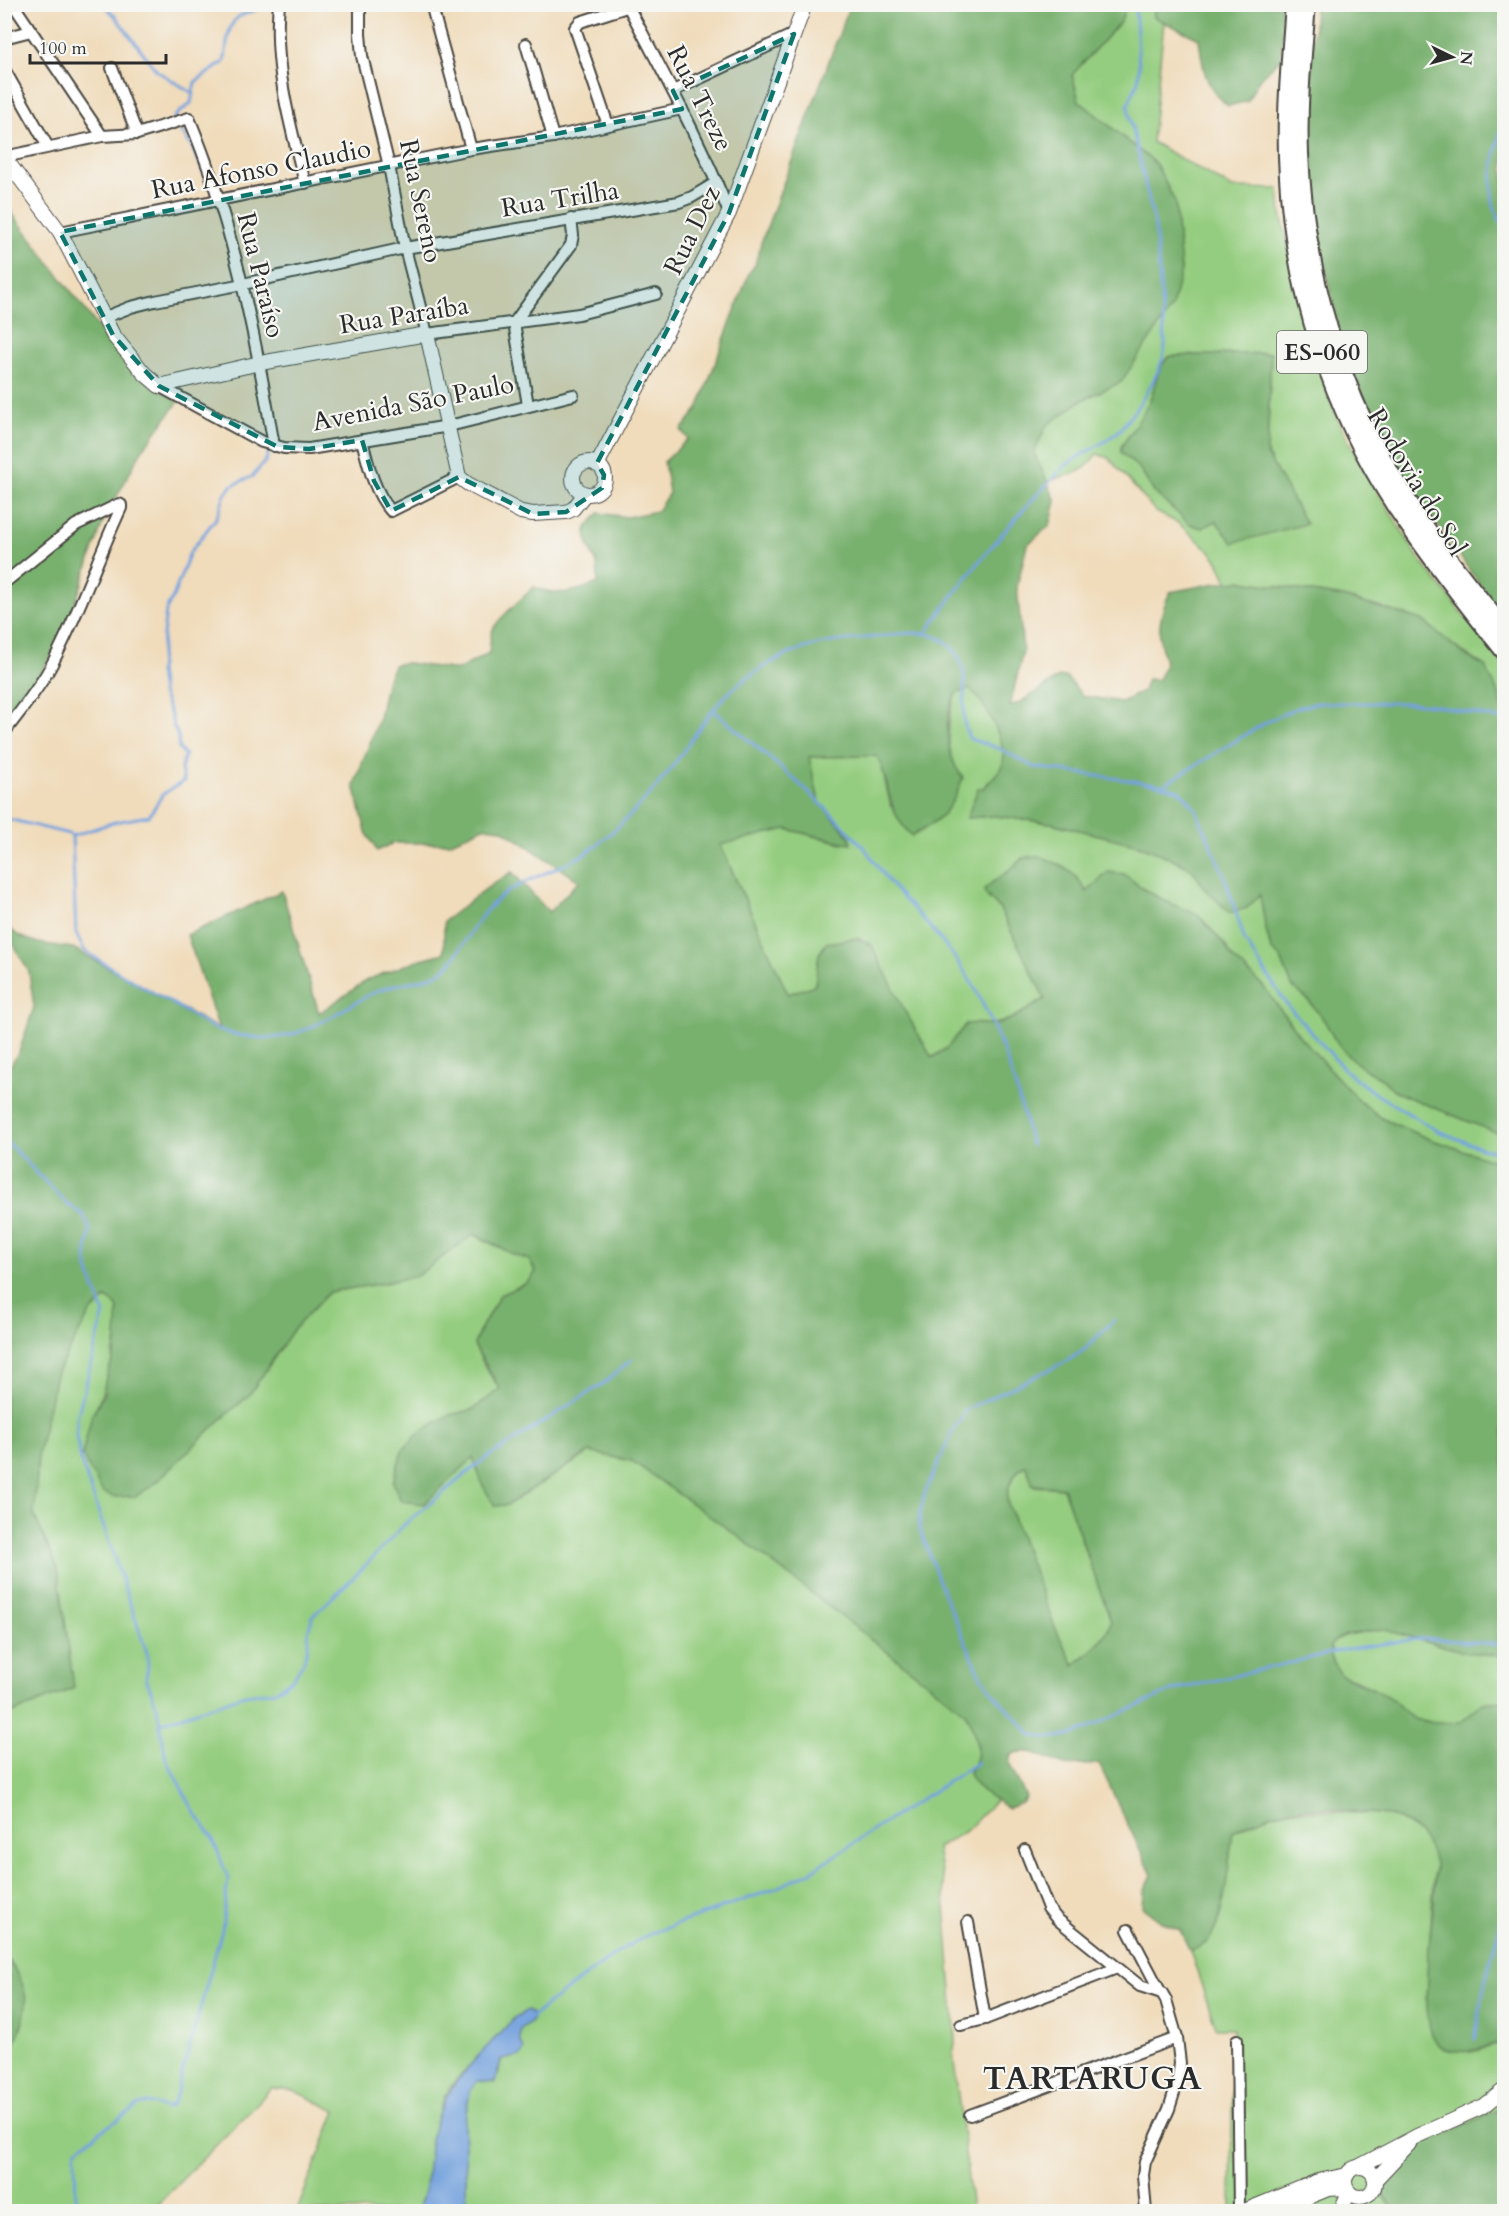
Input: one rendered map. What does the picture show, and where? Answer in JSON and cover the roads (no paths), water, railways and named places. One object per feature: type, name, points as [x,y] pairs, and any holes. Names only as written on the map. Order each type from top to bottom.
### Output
[{"type":"main road","name":"Rodovia do Sol","points":[[1294,4],[1287,113],[1288,178],[1300,267],[1311,317],[1323,356],[1355,432],[1395,505],[1447,579],[1504,651]]},
{"type":"main road","name":"Rodovia do Sol","points":[[1307,4],[1301,84],[1301,171],[1313,264],[1329,328],[1361,414],[1405,498],[1432,537],[1502,621]]},
{"type":"street","points":[[13,4],[102,136]]},
{"type":"street","points":[[279,4],[276,41],[280,71],[305,183]]},
{"type":"street","name":"Rua Sereno","points":[[360,4],[360,42],[389,166],[405,248],[449,426],[459,477]]},
{"type":"street","points":[[431,4],[471,149]]},
{"type":"street","name":"Rua Dez","points":[[597,465],[729,213],[805,4]]},
{"type":"street","points":[[608,125],[575,28],[580,22],[630,5]]},
{"type":"street","name":"Rua Treze","points":[[630,5],[674,91],[717,182],[729,213]]},
{"type":"street","points":[[4,38],[31,31]]},
{"type":"street","points":[[674,91],[794,34]]},
{"type":"street","points":[[526,44],[553,137]]},
{"type":"street","points":[[4,157],[102,136],[138,134],[112,68]]},
{"type":"street","points":[[4,69],[48,147]]},
{"type":"street","name":"Rua Afonso Claudio","points":[[60,232],[471,149],[553,137],[682,109]]},
{"type":"street","name":"Rua Paraíso","points":[[138,134],[189,118],[220,200],[243,284],[260,363],[274,446]]},
{"type":"street","name":"Avenida São Paulo","points":[[4,157],[60,232],[113,335],[144,373],[159,386],[237,429],[274,446],[309,449],[449,426],[573,395]]},
{"type":"street","name":"Rua Trilha","points":[[104,318],[155,301],[405,248],[679,202],[692,198],[717,182]]},
{"type":"street","points":[[528,405],[514,323],[571,245],[573,235],[571,219]]},
{"type":"street","name":"Rua Paraíba","points":[[159,386],[260,363],[427,334],[579,314],[656,294]]},
{"type":"street","points":[[362,440],[380,496],[391,511],[459,477],[521,512],[533,514],[566,512],[573,509],[585,494],[594,493],[604,484],[603,471],[597,465],[584,463],[574,472],[575,486],[585,494]]},
{"type":"street","points":[[4,583],[76,525],[91,516],[121,505],[56,657],[42,681],[4,733]]},
{"type":"street","points":[[1025,1850],[1052,1913],[1140,1986],[1161,1993]]},
{"type":"street","points":[[968,1922],[985,2019]]},
{"type":"street","points":[[1128,1930],[1161,1993],[1167,2000],[1180,2057],[1178,2080],[1169,2109],[1144,2167],[1146,2211]]},
{"type":"street","points":[[961,2025],[985,2019],[1117,1968]]},
{"type":"street","points":[[970,2115],[1177,2038]]},
{"type":"street","points":[[1237,2040],[1240,2211],[1318,2181],[1350,2181],[1367,2169],[1375,2180]]},
{"type":"street","points":[[1271,2211],[1350,2181],[1417,2136],[1484,2106],[1504,2090]]},
{"type":"street","points":[[1362,2211],[1366,2196],[1373,2189],[1375,2180],[1417,2136]]},
{"type":"street","points":[[1350,2181],[1357,2197],[1366,2196]]},
{"type":"street","points":[[1340,2211],[1350,2181]]},
{"type":"water","points":[[528,2010],[534,2016],[530,2023],[521,2030],[520,2040],[524,2050],[521,2056],[501,2060],[495,2083],[477,2081],[470,2092],[464,2123],[467,2211],[417,2211],[426,2183],[432,2135],[444,2101],[464,2071],[515,2017]]},
{"type":"waterway","points":[[103,4],[115,16],[157,71],[194,94]]},
{"type":"waterway","points":[[204,172],[174,117],[191,103],[195,82],[224,62],[229,31],[235,20],[254,11],[261,4]]},
{"type":"waterway","points":[[925,634],[990,548],[1044,487],[1070,462],[1117,433],[1144,397],[1161,363],[1165,342],[1155,226],[1128,105],[1138,81],[1139,68],[1135,4]]},
{"type":"waterway","points":[[1504,119],[1492,174],[1493,203],[1504,225]]},
{"type":"waterway","points":[[4,818],[72,836],[115,822],[149,816],[163,794],[184,781],[181,769],[185,755],[179,749],[178,736],[162,693],[159,671],[166,610],[190,552],[217,517],[225,494],[231,486],[253,476],[266,460],[270,445]]},
{"type":"waterway","points":[[72,836],[76,933],[84,950],[212,1027],[233,1034],[257,1038],[293,1034],[322,1022],[377,991],[427,978],[446,968],[481,918],[503,895],[587,852],[625,820],[666,775],[721,700],[753,673],[777,659],[820,644],[903,633],[922,633],[940,638],[957,654],[964,678],[965,729],[970,739],[998,748],[1034,767],[1156,784],[1178,790],[1186,797],[1196,810],[1225,878],[1245,941],[1287,1005],[1345,1070],[1374,1093],[1438,1131],[1481,1148],[1504,1153]]},
{"type":"waterway","points":[[1163,785],[1270,720],[1297,708],[1316,703],[1411,703],[1439,706],[1504,720]]},
{"type":"waterway","points":[[713,710],[841,823],[863,846],[894,888],[957,960],[984,1006],[1001,1044],[1021,1104],[1031,1145]]},
{"type":"waterway","points":[[4,1139],[64,1201],[83,1215],[90,1229],[86,1257],[89,1273],[104,1313],[77,1418],[76,1436],[81,1461],[147,1653],[146,1678],[157,1707],[166,1760],[194,1811],[212,1837],[228,1878],[222,1930],[174,2103],[168,2108],[148,2103],[139,2105],[77,2148],[75,2154],[76,2212]]},
{"type":"waterway","points":[[1114,1320],[1084,1350],[1067,1361],[967,1409],[953,1430],[925,1493],[921,1508],[919,1527],[945,1597],[981,1676],[994,1694],[1031,1734],[1042,1737],[1075,1734],[1171,1691],[1347,1649],[1424,1638],[1504,1645]]},
{"type":"waterway","points":[[160,1723],[245,1695],[275,1691],[283,1686],[294,1677],[303,1663],[313,1616],[405,1524],[479,1463],[607,1381],[631,1360]]},
{"type":"waterway","points":[[530,2019],[622,1949],[652,1933],[774,1889],[808,1873],[978,1762]]},
{"type":"waterway","points":[[1475,2039],[1485,1982],[1504,1909]]},
{"type":"district","name":"TARTARUGA","points":[[1093,2079]]}]
